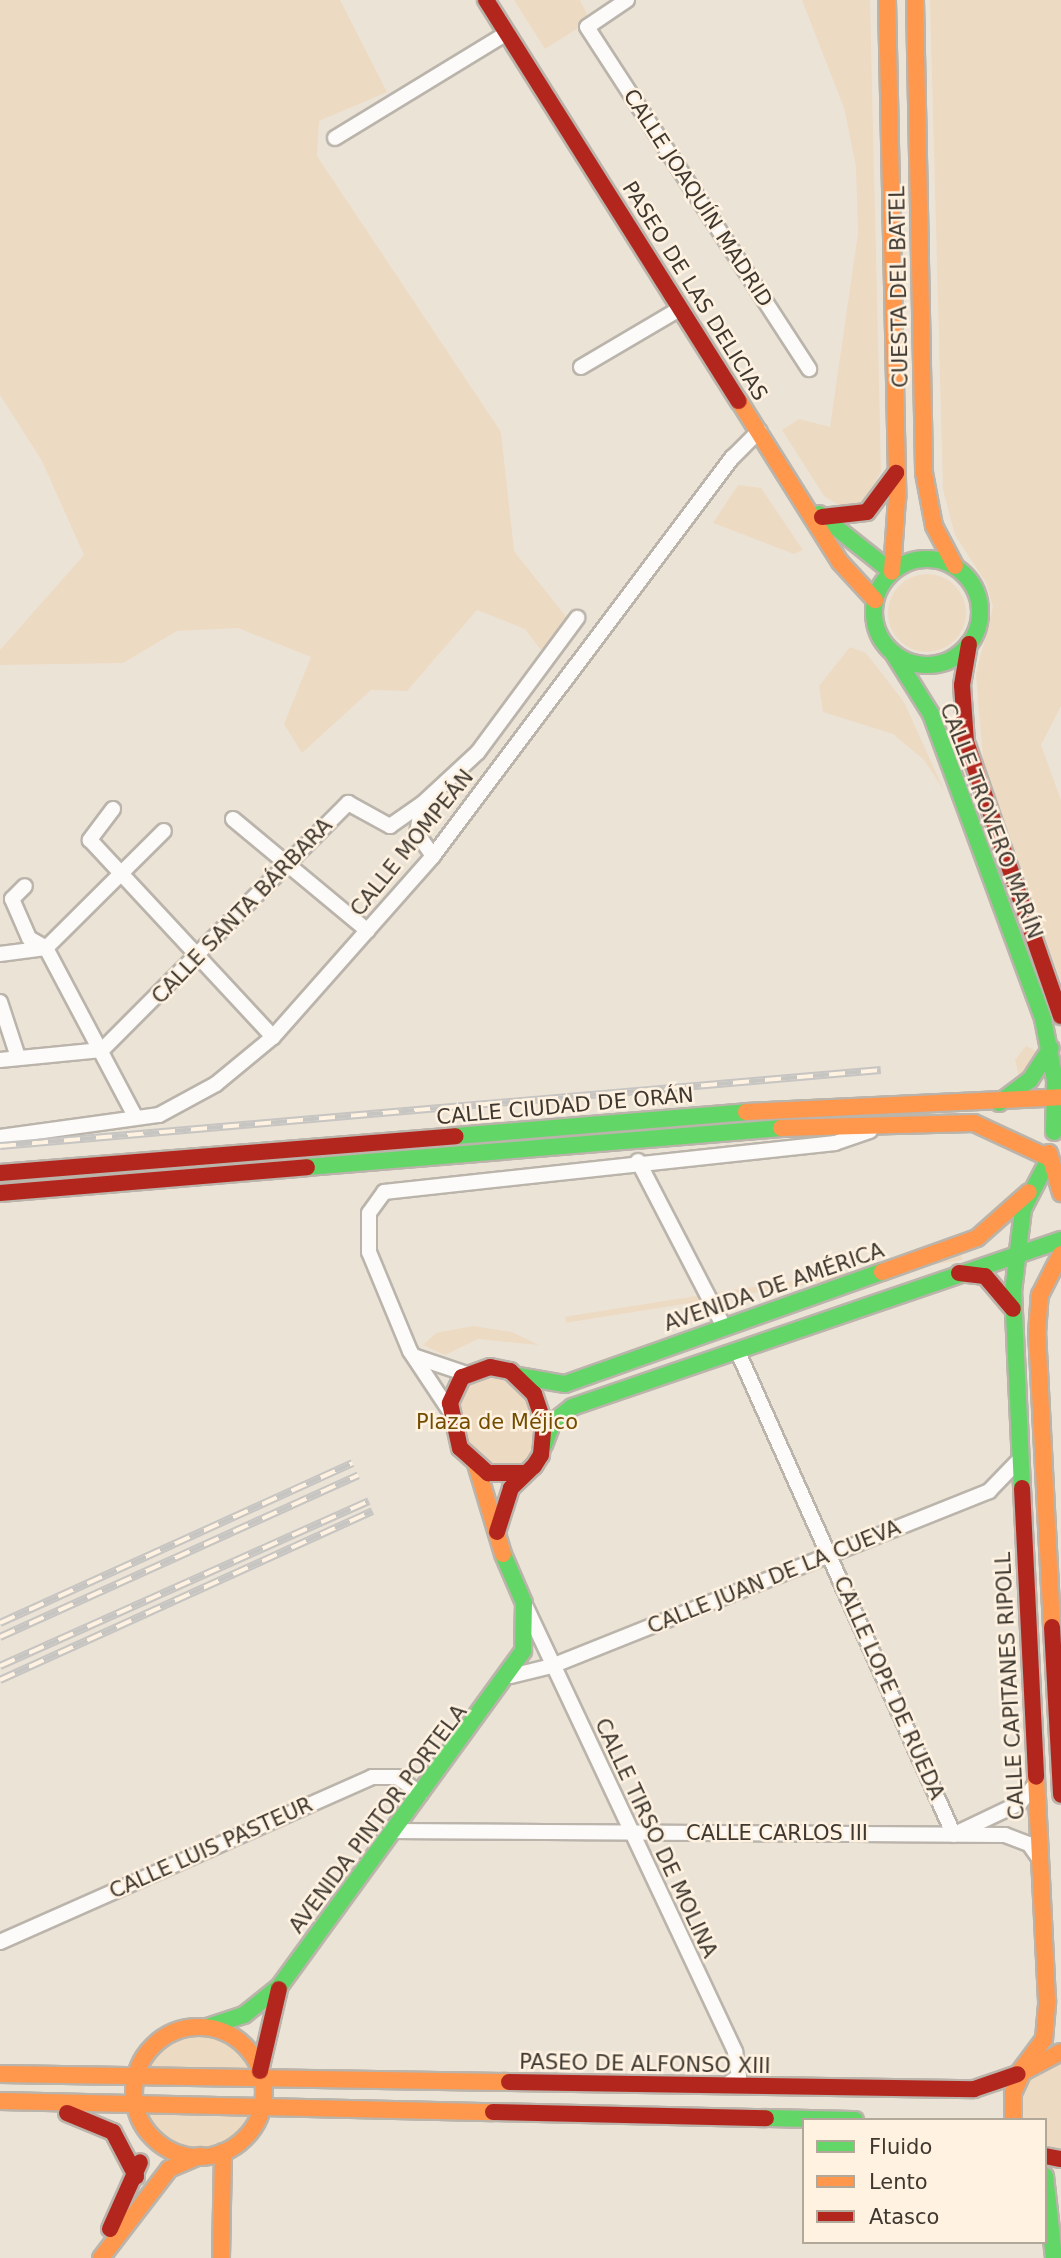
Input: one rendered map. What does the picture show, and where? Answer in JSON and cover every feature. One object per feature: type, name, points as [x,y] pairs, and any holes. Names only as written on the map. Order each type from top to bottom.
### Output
[{"type":"main road","name":"PASEO DE LAS DELICIAS","points":[[486,0],[794,486],[819,520],[855,584],[875,600]]},
{"type":"main road","name":"CUESTA DEL BATEL","points":[[887,0],[896,473],[891,572]]},
{"type":"main road","name":"CUESTA DEL BATEL","points":[[915,0],[924,464],[934,526],[955,566]]},
{"type":"main road","points":[[819,520],[867,512],[896,473]]},
{"type":"main road","name":"PASEO DE LAS DELICIAS","points":[[819,520],[891,572]]},
{"type":"main road","points":[[922,559],[955,566],[974,587],[980,607],[969,644],[938,664],[919,665],[893,653],[877,631],[875,600],[891,572],[922,559]]},
{"type":"main road","name":"CALLE TROVERO MARÍN","points":[[969,644],[962,685],[966,742],[1061,1016]]},
{"type":"main road","name":"CALLE TROVERO MARÍN","points":[[893,653],[939,735],[1051,1048],[1058,1098],[1058,1126],[1049,1159]]},
{"type":"main road","points":[[965,1115],[995,1104],[1025,1085],[1051,1048]]},
{"type":"main road","points":[[995,1104],[1058,1098]]},
{"type":"main road","name":"CALLE CIUDAD DE ORÁN","points":[[0,1173],[742,1112],[965,1115]]},
{"type":"main road","points":[[965,1115],[1049,1159],[1061,1193]]},
{"type":"main road","name":"CALLE CIUDAD DE ORÁN","points":[[0,1193],[694,1133],[885,1126],[965,1115]]},
{"type":"main road","points":[[1029,1192],[1049,1159]]},
{"type":"main road","name":"CALLE CAPITANES RIPOLL","points":[[1013,2118],[1013,2093],[1046,2028],[1013,1309],[1016,1252],[1029,1192]]},
{"type":"main road","name":"AVENIDA DE AMÉRICA","points":[[518,1376],[565,1384],[977,1238],[1029,1192]]},
{"type":"main road","points":[[497,1540],[506,1499],[544,1445],[553,1422],[572,1408],[954,1273],[1061,1240]]},
{"type":"main road","points":[[1061,1254],[1040,1295],[1061,1795]]},
{"type":"main road","points":[[954,1273],[985,1276],[1013,1309]]},
{"type":"main road","points":[[525,1473],[498,1476],[476,1464],[460,1448],[450,1413],[456,1384],[467,1374],[490,1367],[518,1376],[540,1407],[544,1445]]},
{"type":"main road","name":"CALLE TIRSO DE MOLINA","points":[[476,1464],[497,1540],[524,1602],[527,1633],[511,1676]]},
{"type":"main road","name":"AVENIDA PINTOR PORTELA","points":[[135,2077],[162,2038],[207,2028],[244,2015],[279,1987],[391,1831],[511,1676]]},
{"type":"main road","name":"AVENIDA PINTOR PORTELA","points":[[262,2108],[261,2075],[279,1987]]},
{"type":"main road","points":[[207,2028],[236,2038],[261,2075]]},
{"type":"main road","name":"PASEO DE ALFONSO XIII","points":[[2,2074],[135,2077],[261,2075],[974,2090],[1023,2072],[1061,2052]]},
{"type":"main road","points":[[94,2258],[136,2176],[142,2124],[135,2104],[135,2077]]},
{"type":"main road","points":[[3,2101],[802,2119]]},
{"type":"main road","points":[[3,2101],[103,2123],[121,2141],[136,2176]]},
{"type":"main road","points":[[101,2258],[169,2169],[200,2156],[223,2152],[246,2136],[262,2108]]},
{"type":"main road","points":[[142,2124],[167,2148],[200,2156]]},
{"type":"main road","points":[[221,2258],[223,2152]]},
{"type":"main road","points":[[1047,2194],[1054,2258]]},
{"type":"street","name":"CALLE JOAQUÍN MADRID","points":[[628,0],[587,27],[809,369]]},
{"type":"street","points":[[335,138],[507,33]]},
{"type":"street","points":[[580,367],[681,308]]},
{"type":"street","name":"CALLE MOMPEÁN","points":[[0,1137],[136,1118],[184,1103],[274,1037],[433,856],[733,457],[759,431]]},
{"type":"street","points":[[433,856],[417,834],[422,804],[478,752],[578,618]]},
{"type":"street","name":"CALLE SANTA BÁRBARA","points":[[102,1049],[348,803],[390,826],[422,804]]},
{"type":"street","points":[[113,809],[90,840],[120,875],[200,953],[274,1037]]},
{"type":"street","points":[[233,819],[283,866],[368,931]]},
{"type":"street","points":[[0,954],[46,948],[164,831]]},
{"type":"street","points":[[25,886],[6,897],[29,938],[46,948],[102,1049],[136,1118]]},
{"type":"street","points":[[0,1002],[17,1055]]},
{"type":"street","points":[[0,1060],[17,1055],[102,1049]]},
{"type":"street","name":"CALLE CIUDAD DE ORÁN","points":[[410,1351],[367,1242],[369,1213],[384,1192],[638,1161],[835,1143],[885,1126]]},
{"type":"street","points":[[638,1161],[708,1291],[724,1327]]},
{"type":"street","name":"CALLE LOPE DE RUEDA","points":[[737,1350],[954,1835]]},
{"type":"street","points":[[410,1351],[467,1374]]},
{"type":"street","points":[[410,1351],[450,1413]]},
{"type":"street","name":"CALLE JUAN DE LA CUEVA","points":[[511,1676],[552,1666],[989,1491],[1013,1472],[1020,1455]]},
{"type":"street","name":"CALLE TIRSO DE MOLINA","points":[[524,1602],[736,2052],[738,2076],[724,2086]]},
{"type":"street","name":"CALLE LUIS PASTEUR","points":[[0,1942],[372,1777],[397,1777],[421,1794]]},
{"type":"street","name":"CALLE CARLOS III","points":[[954,1835],[1004,1813],[1036,1783]]},
{"type":"street","name":"CALLE CARLOS III","points":[[391,1831],[954,1835],[1020,1838],[1040,1866]]},
{"type":"green space","points":[[0,0],[340,0],[387,92],[319,121],[317,156],[501,432],[514,551],[567,618],[541,650],[525,629],[477,610],[407,691],[371,690],[302,753],[284,724],[311,657],[238,628],[177,631],[123,663],[0,665],[0,650],[84,555],[42,461],[0,395]]},
{"type":"green space","points":[[514,0],[580,0],[587,14],[581,26],[545,49]]},
{"type":"green space","points":[[802,0],[870,0],[881,471],[865,503],[840,506],[824,496],[782,430],[799,419],[830,427],[858,233],[856,167],[844,108]]},
{"type":"green space","points":[[930,0],[1061,0],[1061,706],[1041,745],[1061,800],[1061,982],[983,759],[976,674],[993,607],[986,583],[955,535],[943,490]]},
{"type":"green space","points":[[738,485],[761,488],[803,550],[794,554],[713,523]]},
{"type":"green space","points":[[927,574],[942,577],[959,591],[966,613],[963,628],[949,645],[927,652],[912,649],[895,635],[888,613],[891,598],[905,581]]},
{"type":"green space","points":[[850,647],[866,653],[904,702],[944,790],[924,760],[893,734],[823,712],[819,686]]},
{"type":"green space","points":[[1026,1046],[1036,1051],[1035,1061],[1019,1076],[1015,1060]]},
{"type":"green space","points":[[961,1254],[962,1260],[566,1323],[565,1317]]},
{"type":"green space","points":[[473,1326],[512,1332],[539,1345],[478,1339],[445,1355],[423,1345],[436,1333]]},
{"type":"green space","name":"Plaza de Méjico","points":[[518,1376],[544,1445],[505,1477],[456,1438],[462,1377]]},
{"type":"green space","points":[[198,2027],[236,2038],[260,2071],[138,2068],[162,2038]]},
{"type":"green space","points":[[1061,2052],[1061,2159],[1047,2156],[1047,2118],[1013,2118],[1013,2093]]},
{"type":"green space","points":[[135,2104],[262,2108],[240,2141],[200,2156],[157,2141]]},
{"type":"railway","points":[[0,1146],[881,1070]]},
{"type":"railway","points":[[0,1623],[352,1463]]},
{"type":"railway","points":[[0,1637],[358,1475]]},
{"type":"railway","points":[[0,1666],[369,1501]]},
{"type":"railway","points":[[0,1680],[373,1511]]},
{"type":"traffic: fast","points":[[819,514],[892,572]]},
{"type":"traffic: fast","points":[[927,559],[947,563],[965,574],[976,592],[980,612],[976,632],[965,650],[947,661],[927,665],[907,661],[889,650],[878,632],[874,612],[878,592],[889,574],[907,563],[927,559]]},
{"type":"traffic: fast","points":[[893,653],[931,714],[1043,1019],[1055,1080],[1054,1132]]},
{"type":"traffic: fast","points":[[999,1103],[1030,1080],[1051,1048]]},
{"type":"traffic: fast","points":[[456,1136],[746,1112]]},
{"type":"traffic: fast","points":[[307,1167],[781,1128]]},
{"type":"traffic: fast","points":[[1022,1488],[1013,1292],[1023,1209],[1049,1159]]},
{"type":"traffic: fast","points":[[544,1445],[553,1422],[572,1407],[1061,1240]]},
{"type":"traffic: fast","points":[[518,1376],[565,1384],[882,1272]]},
{"type":"traffic: fast","points":[[207,2027],[244,2015],[279,1987],[523,1651],[524,1603],[503,1554]]},
{"type":"traffic: fast","points":[[766,2118],[802,2119]]},
{"type":"traffic: fast","points":[[1047,2194],[1054,2258]]},
{"type":"traffic: slow","points":[[887,0],[897,498],[892,572]]},
{"type":"traffic: slow","points":[[915,0],[924,473],[934,526],[955,566]]},
{"type":"traffic: slow","points":[[739,401],[840,562],[875,600]]},
{"type":"traffic: slow","points":[[746,1112],[1061,1097]]},
{"type":"traffic: slow","points":[[781,1128],[974,1123],[1049,1158]]},
{"type":"traffic: slow","points":[[1049,1153],[1061,1193]]},
{"type":"traffic: slow","points":[[882,1272],[977,1238],[1029,1192]]},
{"type":"traffic: slow","points":[[1052,1627],[1037,1334],[1040,1295],[1061,1254]]},
{"type":"traffic: slow","points":[[476,1464],[503,1554]]},
{"type":"traffic: slow","points":[[1018,2074],[1044,2039],[1047,2001],[1036,1777]]},
{"type":"traffic: slow","points":[[199,2027],[224,2032],[245,2046],[259,2067],[264,2092],[259,2117],[245,2138],[224,2152],[199,2157],[174,2152],[153,2138],[139,2117],[134,2092],[139,2067],[153,2046],[174,2032],[199,2027]]},
{"type":"traffic: slow","points":[[1013,2118],[1013,2093],[1023,2072],[1061,2052]]},
{"type":"traffic: slow","points":[[0,2074],[509,2082]]},
{"type":"traffic: slow","points":[[0,2101],[493,2112]]},
{"type":"traffic: slow","points":[[221,2258],[223,2152]]},
{"type":"traffic: slow","points":[[101,2258],[169,2169],[200,2156]]},
{"type":"traffic: jam","points":[[486,0],[739,401]]},
{"type":"traffic: jam","points":[[822,517],[867,512],[896,473]]},
{"type":"traffic: jam","points":[[969,644],[962,685],[966,742],[1061,1016]]},
{"type":"traffic: jam","points":[[0,1173],[456,1136]]},
{"type":"traffic: jam","points":[[0,1193],[307,1167]]},
{"type":"traffic: jam","points":[[959,1273],[985,1276],[1013,1309]]},
{"type":"traffic: jam","points":[[497,1532],[511,1488],[534,1466],[541,1455],[544,1423],[534,1394],[510,1371],[490,1367],[462,1377],[450,1403],[460,1448],[488,1473],[525,1473]]},
{"type":"traffic: jam","points":[[1022,1488],[1036,1777]]},
{"type":"traffic: jam","points":[[1052,1627],[1061,1795]]},
{"type":"traffic: jam","points":[[260,2071],[279,1989]]},
{"type":"traffic: jam","points":[[509,2082],[974,2089],[1018,2074]]},
{"type":"traffic: jam","points":[[493,2112],[766,2118]]},
{"type":"traffic: jam","points":[[67,2113],[113,2132],[136,2176]]},
{"type":"traffic: jam","points":[[1047,2156],[1061,2159]]},
{"type":"traffic: jam","points":[[110,2229],[140,2162]]}]
